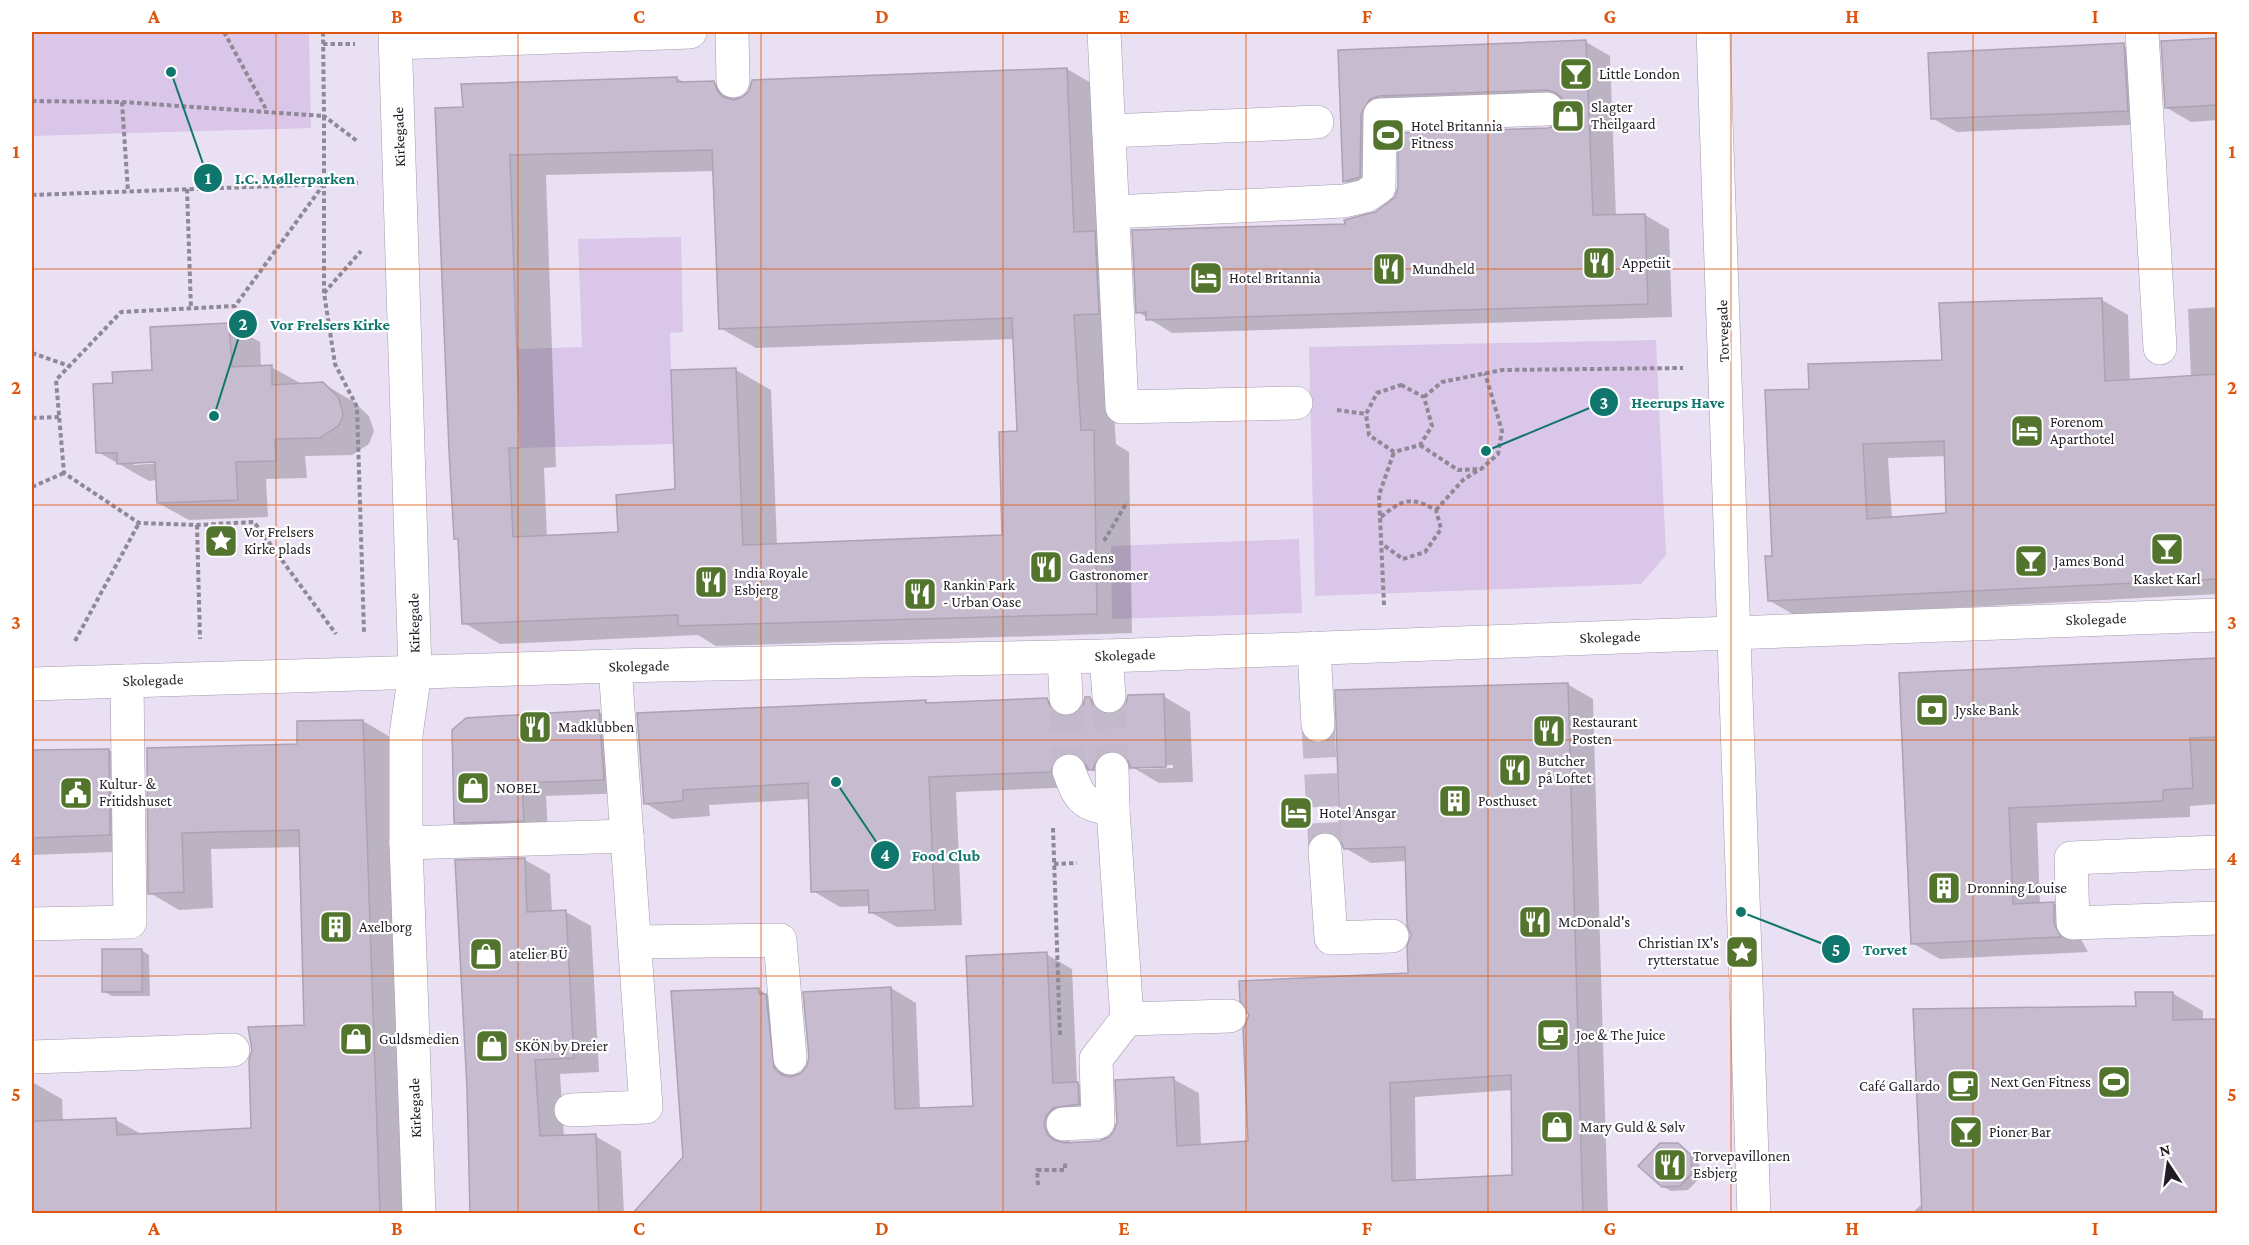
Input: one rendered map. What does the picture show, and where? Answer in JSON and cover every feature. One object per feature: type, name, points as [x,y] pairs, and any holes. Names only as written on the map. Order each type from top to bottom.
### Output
[{"type":"street","points":[[396,37],[690,32]]},
{"type":"street","points":[[732,32],[733,81]]},
{"type":"street","points":[[1104,32],[1122,407],[1296,403]]},
{"type":"street","name":"Torvegade","points":[[1713,32],[1732,632],[1754,1214]]},
{"type":"street","points":[[2142,32],[2160,348]]},
{"type":"street","name":"Kirkegade","points":[[396,37],[415,672],[406,735],[406,843],[419,1214]]},
{"type":"street","points":[[1113,212],[1344,201],[1365,196],[1379,187],[1380,115],[1547,109]]},
{"type":"street","points":[[1109,130],[1317,122]]},
{"type":"street","name":"Skolegade","points":[[41,684],[615,666],[1106,656],[2217,615]]},
{"type":"street","points":[[1314,648],[1318,724]]},
{"type":"street","points":[[1106,656],[1109,696]]},
{"type":"street","points":[[1064,657],[1066,698]]},
{"type":"street","points":[[571,1110],[646,1107],[615,666]]},
{"type":"street","points":[[32,924],[130,922],[127,681]]},
{"type":"street","points":[[1063,1124],[1098,1122],[1096,1059],[1127,1019],[1112,769]]},
{"type":"street","points":[[1069,771],[1078,796],[1095,807],[1113,809]]},
{"type":"street","points":[[406,843],[627,836]]},
{"type":"street","points":[[1325,850],[1331,938],[1392,936]]},
{"type":"street","points":[[2217,852],[2071,858],[2073,923],[2217,918]]},
{"type":"street","points":[[635,942],[780,939],[790,1058]]},
{"type":"street","points":[[1127,1019],[1230,1016]]},
{"type":"street","points":[[32,1057],[233,1050]]},
{"type":"path","points":[[224,32],[267,111]]},
{"type":"path","points":[[323,32],[324,293],[335,364],[357,407],[365,674]]},
{"type":"path","points":[[32,100],[122,102],[324,116],[400,178]]},
{"type":"path","points":[[122,102],[129,192]]},
{"type":"path","points":[[32,195],[324,184],[400,178]]},
{"type":"path","points":[[64,474],[56,380],[121,312],[235,306],[324,184]]},
{"type":"path","points":[[187,189],[192,309]]},
{"type":"path","points":[[32,353],[69,366]]},
{"type":"path","points":[[1424,397],[1442,382],[1502,370],[1724,367]]},
{"type":"path","points":[[1436,510],[1463,480],[1481,469],[1498,454],[1502,431],[1485,373]]},
{"type":"path","points":[[1401,385],[1424,397],[1432,426],[1420,445],[1394,452],[1369,435],[1366,414],[1377,393],[1401,385]]},
{"type":"path","points":[[32,418],[59,417]]},
{"type":"path","points":[[1420,445],[1458,470],[1481,469]]},
{"type":"path","points":[[1386,645],[1380,495],[1394,452]]},
{"type":"path","points":[[64,474],[140,524],[197,525],[254,522],[365,674]]},
{"type":"path","points":[[32,487],[64,474]]},
{"type":"path","points":[[1380,518],[1399,502],[1418,500],[1436,510],[1441,529],[1425,552],[1403,559],[1382,544]]},
{"type":"path","points":[[1104,541],[1127,502]]},
{"type":"path","points":[[41,684],[140,524]]},
{"type":"path","points":[[197,525],[201,679]]},
{"type":"path","points":[[1052,818],[1060,1041]]},
{"type":"path","points":[[1038,1185],[1037,1170],[1065,1170],[1063,1124]]},
{"type":"shaded area","points":[[32,32],[309,32],[311,128],[32,136]]},
{"type":"shaded area","points":[[681,237],[683,332],[670,333],[673,444],[520,448],[517,349],[582,347],[578,239]]},
{"type":"shaded area","points":[[1656,340],[1666,555],[1641,584],[1315,596],[1309,347]]},
{"type":"shaded area","points":[[1299,539],[1302,613],[1112,619],[1111,546]]},
{"type":"building","points":[[2217,38],[2217,105],[2165,108],[2161,41]]},
{"type":"building","points":[[1586,40],[1593,215],[1645,214],[1648,304],[1146,320],[1146,312],[1136,313],[1132,230],[1345,224],[1344,220],[1375,212],[1395,197],[1398,187],[1398,133],[1548,128],[1557,125],[1564,117],[1566,108],[1563,99],[1547,90],[1379,96],[1370,99],[1361,114],[1360,177],[1343,182],[1338,50]]},
{"type":"building","points":[[2124,43],[2128,111],[1931,119],[1928,53]]},
{"type":"building","points":[[1067,68],[1074,232],[1095,231],[1099,314],[1074,315],[1081,430],[1094,430],[1097,614],[678,626],[678,615],[462,624],[458,539],[454,539],[449,451],[435,108],[463,107],[461,84],[677,77],[677,82],[714,81],[723,97],[734,100],[749,91],[752,80]],"holes":[[[712,150],[719,329],[1012,318],[1017,431],[999,432],[1002,535],[743,545],[736,368],[671,370],[675,489],[616,495],[618,532],[513,537],[509,448],[520,448],[510,155]]]},
{"type":"building","points":[[2102,298],[2105,381],[2217,374],[2217,579],[1768,601],[1765,556],[1772,556],[1765,390],[1809,389],[1808,364],[1942,360],[1939,303]],"holes":[[[1944,441],[1946,513],[1867,519],[1863,444]]]},
{"type":"building","points":[[229,323],[232,367],[272,365],[272,385],[323,382],[338,397],[343,412],[342,420],[338,426],[320,438],[275,439],[276,461],[236,462],[238,500],[157,503],[155,462],[117,464],[117,453],[96,453],[93,384],[113,383],[112,372],[152,370],[150,327]]},
{"type":"building","points":[[2217,658],[2217,737],[2190,738],[2193,788],[2163,790],[2163,801],[2009,808],[2013,904],[2054,902],[2054,924],[2061,937],[1911,944],[1899,673]]},
{"type":"building","points":[[1568,683],[1583,1214],[632,1214],[683,1157],[671,991],[759,988],[759,994],[766,994],[774,1068],[782,1075],[791,1077],[801,1073],[807,1066],[809,1057],[803,992],[891,987],[895,1109],[973,1106],[966,956],[1047,952],[1053,1083],[1078,1082],[1079,1104],[1053,1108],[1046,1116],[1044,1126],[1048,1135],[1054,1140],[1064,1143],[1099,1141],[1109,1137],[1117,1122],[1115,1080],[1174,1077],[1177,1146],[1248,1141],[1243,1029],[1249,1015],[1240,1001],[1239,981],[1408,973],[1407,946],[1411,935],[1407,925],[1405,847],[1344,849],[1340,839],[1335,690]],"holes":[[[1511,1075],[1512,1175],[1392,1181],[1390,1083]]]},
{"type":"building","points":[[1164,694],[1166,767],[1131,768],[1128,760],[1121,753],[1111,750],[1103,753],[1096,760],[1093,770],[1089,770],[1081,757],[1072,752],[1063,753],[1055,759],[1051,772],[929,777],[935,910],[869,913],[868,890],[811,892],[808,783],[683,790],[683,801],[644,804],[637,713],[926,700],[926,703],[1047,698],[1051,709],[1066,717],[1077,713],[1083,706],[1085,697],[1090,697],[1093,706],[1100,713],[1110,715],[1120,711],[1126,704],[1128,695]]},
{"type":"building","points":[[599,710],[604,780],[522,783],[524,821],[454,823],[452,730],[466,718]]},
{"type":"building","points":[[363,720],[380,1214],[32,1214],[32,1121],[116,1118],[117,1135],[251,1128],[249,1060],[252,1050],[248,1027],[304,1025],[299,830],[182,833],[184,892],[148,894],[147,748],[297,744],[297,721]]},
{"type":"building","name":"Kultur- & Fritidshuset","points":[[109,749],[110,835],[32,838],[32,750]]},
{"type":"building","points":[[525,858],[527,912],[566,910],[574,1058],[535,1060],[540,1136],[596,1134],[599,1214],[470,1214],[467,1089],[455,860]]},
{"type":"building","points":[[102,949],[142,949],[142,992],[102,992]]},
{"type":"building","points":[[2135,992],[2173,992],[2173,1020],[2217,1019],[2217,1214],[1922,1214],[1913,1009],[2136,1006]]},
{"type":"building","name":"Torvepavillonen Esbjerg","points":[[1660,1143],[1678,1143],[1691,1155],[1692,1173],[1680,1186],[1662,1187],[1638,1166]]},
{"type":"tunnel","points":[[1109,696],[1112,769]]},
{"type":"tunnel","points":[[1066,698],[1069,771]]},
{"type":"tunnel","points":[[1318,725],[1325,850]]},
{"type":"place","name":"I.C. Møllerparken","points":[[171,72]]},
{"type":"place","name":"Little London","points":[[1576,74]]},
{"type":"place","name":"Slagter Theilgaard","points":[[1568,116]]},
{"type":"place","name":"Hotel Britannia Fitness","points":[[1388,135]]},
{"type":"place","name":"Appetiit","points":[[1599,263]]},
{"type":"place","name":"Mundheld","points":[[1389,269]]},
{"type":"place","name":"Hotel Britannia","points":[[1206,278]]},
{"type":"place","name":"Vor Frelsers Kirke","points":[[214,416]]},
{"type":"place","name":"Forenom Aparthotel","points":[[2027,431]]},
{"type":"place","name":"Heerups Have","points":[[1486,451]]},
{"type":"place","name":"Vor Frelsers Kirke plads","points":[[221,541]]},
{"type":"place","name":"Kasket Karl","points":[[2167,549]]},
{"type":"place","name":"James Bond","points":[[2031,561]]},
{"type":"place","name":"Gadens Gastronomer","points":[[1046,567]]},
{"type":"place","name":"India Royale Esbjerg","points":[[711,582]]},
{"type":"place","name":"Rankin Park - Urban Oase","points":[[920,594]]},
{"type":"place","name":"Jyske Bank","points":[[1932,710]]},
{"type":"place","name":"Madklubben","points":[[535,727]]},
{"type":"place","name":"Restaurant Posten","points":[[1549,731]]},
{"type":"place","name":"Butcher på Loftet","points":[[1515,770]]},
{"type":"place","name":"Food Club","points":[[836,782]]},
{"type":"place","name":"NOBEL","points":[[473,788]]},
{"type":"place","name":"Kultur- & Fritidshuset","points":[[76,793]]},
{"type":"place","name":"Posthuset","points":[[1455,801]]},
{"type":"place","name":"Hotel Ansgar","points":[[1296,813]]},
{"type":"place","name":"Dronning Louise","points":[[1944,888]]},
{"type":"place","name":"Torvet","points":[[1741,912]]},
{"type":"place","name":"McDonald's","points":[[1535,922]]},
{"type":"place","name":"Axelborg","points":[[336,927]]},
{"type":"place","name":"Christian IX's rytterstatue","points":[[1742,952]]},
{"type":"place","name":"atelier BÜ","points":[[486,954]]},
{"type":"place","name":"Joe & The Juice","points":[[1553,1035]]},
{"type":"place","name":"Guldsmedien","points":[[356,1039]]},
{"type":"place","name":"SKÖN by Dreier","points":[[492,1046]]},
{"type":"place","name":"Next Gen Fitness","points":[[2114,1082]]},
{"type":"place","name":"Café Gallardo","points":[[1963,1086]]},
{"type":"place","name":"Mary Guld & Sølv","points":[[1557,1127]]},
{"type":"place","name":"Pioner Bar","points":[[1966,1132]]},
{"type":"place","name":"Torvepavillonen Esbjerg","points":[[1670,1165]]}]
